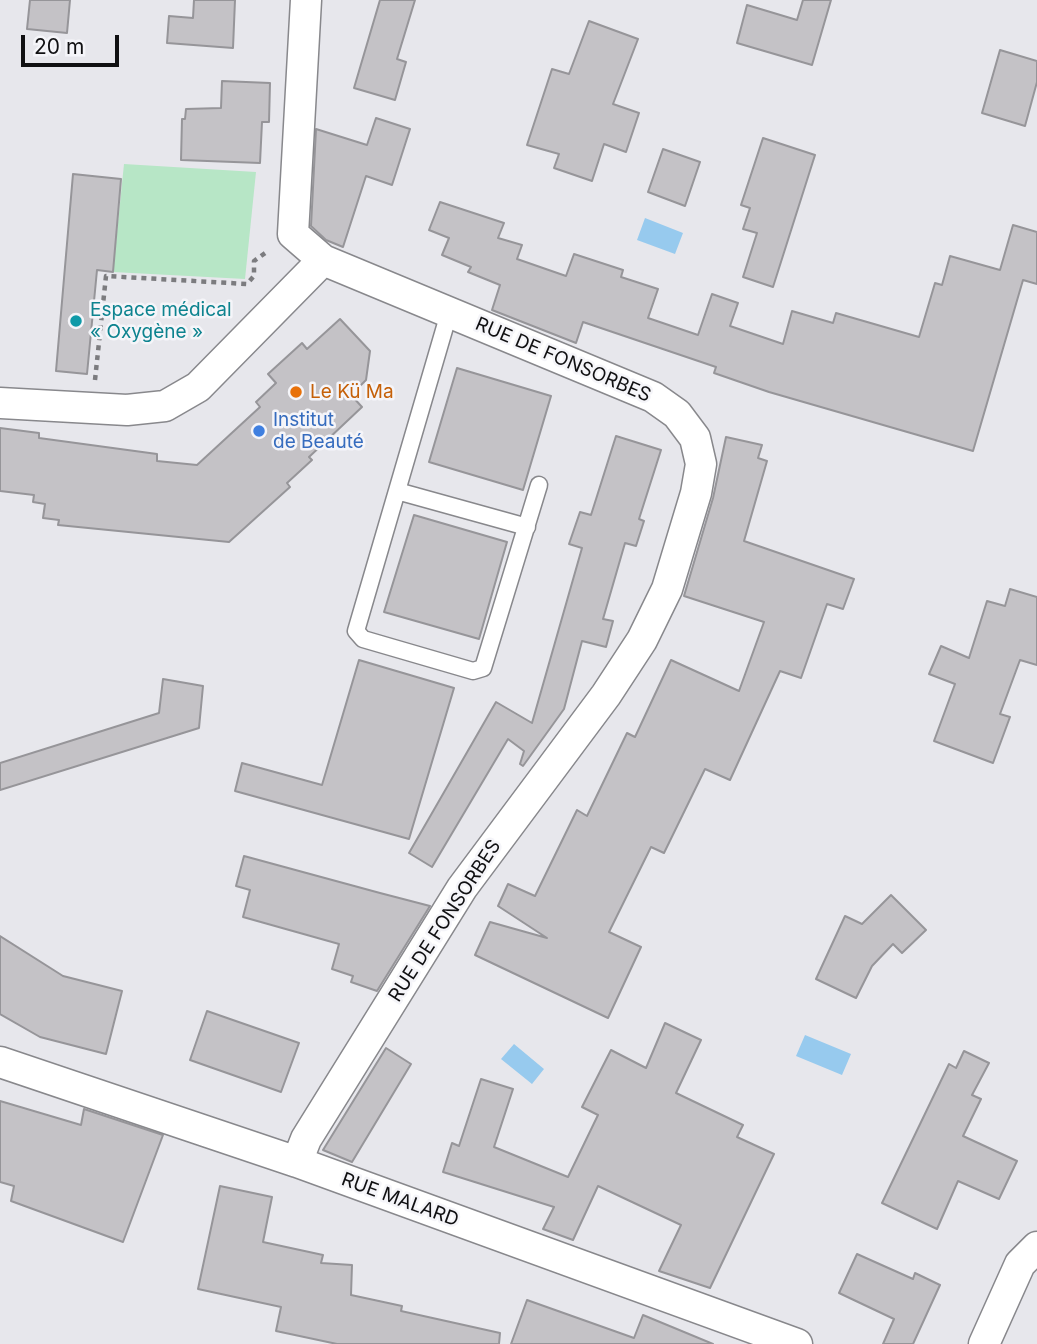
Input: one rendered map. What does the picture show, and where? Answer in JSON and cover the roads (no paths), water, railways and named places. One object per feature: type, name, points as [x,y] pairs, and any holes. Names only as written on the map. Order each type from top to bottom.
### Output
[{"type":"street","name":"RUE DE FONSORBES","points":[[297,1161],[306,1139],[462,888],[606,695],[642,640],[667,589],[696,493],[701,464],[695,438],[677,414],[653,397],[323,260],[293,234],[306,0]]},
{"type":"street","points":[[0,403],[127,410],[164,406],[198,387],[323,260]]},
{"type":"street","name":"RUE MALARD","points":[[0,1062],[297,1161],[797,1344]]},
{"type":"street","points":[[984,1344],[1020,1264],[1037,1247]]},
{"type":"lane","points":[[449,313],[356,631],[363,639],[473,671],[483,668],[539,485]]},
{"type":"lane","points":[[397,491],[527,527]]},
{"type":"water","points":[[645,218],[683,233],[675,254],[637,240]]},
{"type":"water","points":[[805,1035],[851,1054],[842,1075],[796,1056]]},
{"type":"water","points":[[514,1044],[544,1069],[532,1084],[501,1059]]},
{"type":"place","name":"Espace médical « Oxygène »","points":[[76,321]]},
{"type":"place","name":"Le Kü Ma","points":[[296,392]]},
{"type":"place","name":"Institut de Beauté","points":[[259,431]]}]
